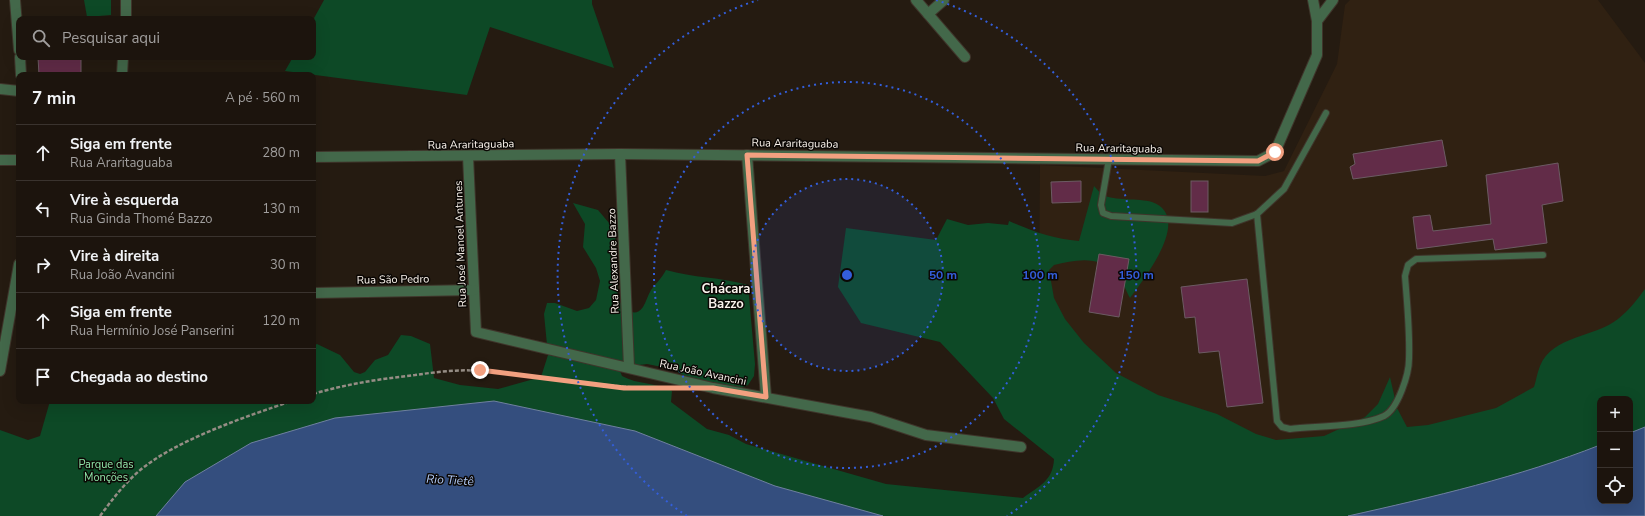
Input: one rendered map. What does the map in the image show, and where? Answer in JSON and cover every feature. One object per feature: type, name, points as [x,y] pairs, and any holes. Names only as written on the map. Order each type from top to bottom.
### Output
[{"type":"street","points":[[15,0],[16,16]]},
{"type":"street","points":[[126,0],[126,16]]},
{"type":"street","points":[[916,0],[965,58]]},
{"type":"street","points":[[928,14],[944,0]]},
{"type":"street","points":[[1313,0],[1317,21]]},
{"type":"street","points":[[1317,21],[1333,0]]},
{"type":"street","name":"Rua Araritaguaba","points":[[316,157],[620,154],[1258,161],[1275,152],[1318,55],[1317,21]]},
{"type":"street","points":[[20,60],[21,72]]},
{"type":"street","points":[[122,72],[123,60]]},
{"type":"street","points":[[0,89],[16,92]]},
{"type":"street","name":"Rua Alexandre Bazzo","points":[[620,154],[629,367]]},
{"type":"street","points":[[747,155],[766,397]]},
{"type":"street","name":"Rua José Manoel Antunes","points":[[468,156],[476,332]]},
{"type":"street","points":[[0,160],[16,160]]},
{"type":"street","points":[[0,371],[16,281]]},
{"type":"street","name":"Rua São Pedro","points":[[316,293],[474,290]]},
{"type":"street","name":"Rua João Avancini","points":[[476,332],[713,388],[871,417],[926,435],[1021,447]]},
{"type":"lane","points":[[1109,159],[1101,205],[1103,213],[1111,216],[1232,223],[1257,214],[1284,189],[1326,113]]},
{"type":"lane","points":[[1257,214],[1277,421],[1282,427],[1290,429],[1363,422],[1385,416],[1396,403],[1406,378],[1410,360],[1405,276],[1408,265],[1416,259],[1543,255]]},
{"type":"path","points":[[316,393],[336,387],[377,379],[439,372],[480,370],[624,388],[661,388]]},
{"type":"path","points":[[100,516],[119,490],[139,471],[161,455],[261,411],[283,404]]},
{"type":"shaded area","points":[[1350,0],[1598,0],[1645,63],[1645,307],[1520,418],[1286,463],[1178,433],[1039,308],[1040,165],[1265,176],[1284,171],[1337,64],[1345,5]]},
{"type":"green space","points":[[84,0],[111,0],[111,15],[87,16]]},
{"type":"green space","points":[[324,0],[592,0],[592,4],[614,68],[490,27],[467,95],[316,75],[316,72],[285,71],[291,60],[316,60],[315,16]]},
{"type":"green space","name":"Parque das Monções","points":[[1094,186],[1102,194],[1108,197],[1152,202],[1164,210],[1168,221],[1167,234],[1162,249],[1145,278],[1130,298],[1116,273],[1102,263],[1086,260],[1054,265],[1049,270],[1054,298],[1065,319],[1084,343],[1116,373],[1158,395],[1217,414],[1256,434],[1276,440],[1324,436],[1365,417],[1378,404],[1390,377],[1397,408],[1407,427],[1428,425],[1496,408],[1534,387],[1540,366],[1546,356],[1554,348],[1575,338],[1598,330],[1618,319],[1645,289],[1645,449],[1633,455],[1633,396],[1597,396],[1597,469],[1421,516],[0,516],[0,430],[28,440],[40,436],[49,404],[316,404],[316,344],[340,355],[354,372],[360,374],[365,372],[375,360],[388,355],[401,335],[411,336],[430,344],[434,378],[460,385],[498,389],[541,377],[548,355],[544,314],[547,303],[555,303],[577,311],[589,308],[596,300],[600,281],[596,268],[583,247],[585,224],[573,203],[598,210],[615,230],[618,298],[622,305],[629,311],[640,311],[651,290],[666,270],[686,275],[728,280],[748,285],[755,364],[754,376],[748,385],[737,389],[695,381],[672,369],[647,364],[624,367],[620,371],[622,376],[634,381],[660,386],[672,391],[671,402],[707,429],[729,435],[746,444],[886,484],[1023,498],[1040,486],[1048,478],[1051,473],[1054,459],[1004,419],[993,398],[940,342],[861,323],[838,287],[846,228],[936,240],[947,219],[968,225],[988,223],[1008,225],[1009,221],[1043,234],[1079,241]]},
{"type":"water","name":"Rio Tietê","points":[[494,401],[635,431],[775,486],[883,516],[156,516],[185,482],[251,443],[335,418]]},
{"type":"water","points":[[1645,427],[1645,516],[1348,516],[1444,494],[1507,477],[1597,446],[1597,504],[1633,504],[1633,432]]},
{"type":"building","points":[[38,60],[81,60],[81,72],[39,72]]},
{"type":"building","points":[[1442,140],[1447,166],[1353,179],[1350,167],[1355,164],[1353,154]]},
{"type":"building","points":[[1558,163],[1563,201],[1542,205],[1547,243],[1495,250],[1493,239],[1417,249],[1413,217],[1430,215],[1433,231],[1491,224],[1486,175]]},
{"type":"building","points":[[1081,181],[1081,202],[1052,203],[1051,182]]},
{"type":"building","points":[[1191,181],[1208,181],[1208,212],[1191,212]]},
{"type":"building","points":[[1099,254],[1129,259],[1119,317],[1089,312]]},
{"type":"building","points":[[1247,279],[1263,403],[1227,407],[1219,351],[1199,353],[1195,317],[1185,318],[1181,287]]},
{"type":"district","name":"Chácara Bazzo","points":[[726,296]]},
{"type":"route","points":[[480,370],[624,388],[713,388],[766,397],[747,155],[1258,161],[1275,152]]}]
